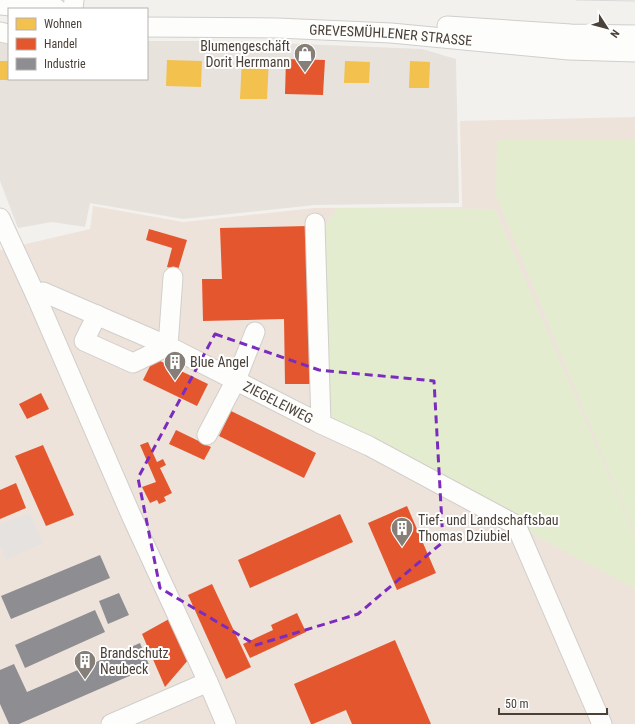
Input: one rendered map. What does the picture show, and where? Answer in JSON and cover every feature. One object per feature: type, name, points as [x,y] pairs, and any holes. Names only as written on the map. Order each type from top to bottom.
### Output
[{"type":"street","points":[[43,0],[55,8]]},
{"type":"street","points":[[0,5],[30,8]]},
{"type":"street","name":"GREVESMÜHLENER STRASSE","points":[[148,15],[326,19],[571,34],[635,35]]},
{"type":"street","name":"GREVESMÜHLENER STRASSE","points":[[148,27],[277,28],[391,33],[569,50],[635,52]]},
{"type":"street","points":[[0,218],[4,238],[36,296],[131,515],[226,724]]},
{"type":"street","points":[[315,223],[322,424]]},
{"type":"street","points":[[97,315],[84,342],[133,363],[168,346],[172,277]]},
{"type":"street","name":"ZIEGELEIWEG","points":[[36,296],[43,292],[168,346],[322,424],[369,446],[516,525],[602,724]]},
{"type":"street","points":[[207,435],[236,380],[255,332]]},
{"type":"street","points":[[111,724],[208,682]]},
{"type":"highlighted area","points":[[215,334],[319,370],[434,381],[443,542],[358,614],[256,645],[160,588],[138,478]]},
{"type":"shaded area","points":[[148,41],[231,41],[422,49],[456,59],[459,203],[315,205],[183,219],[90,203],[85,227],[52,222],[18,228],[0,181],[0,43],[8,45],[8,80],[148,80]]},
{"type":"shaded area","points":[[635,117],[635,724],[0,724],[0,250],[90,229],[93,206],[183,222],[314,208],[462,207],[460,121]]},
{"type":"shaded area","points":[[29,513],[43,543],[6,560],[0,545],[0,524]]},
{"type":"green space","points":[[497,140],[635,140],[635,534],[496,196]]},
{"type":"green space","points":[[338,208],[495,209],[635,537],[635,589],[369,446],[321,424],[325,225]]},
{"type":"building: Wohnen","points":[[242,58],[269,58],[267,99],[240,99]]},
{"type":"building: Wohnen","points":[[167,60],[202,61],[201,87],[166,86]]},
{"type":"building: Wohnen","points":[[0,61],[8,61],[8,80],[0,80]]},
{"type":"building: Wohnen","points":[[345,61],[370,62],[369,83],[344,83]]},
{"type":"building: Wohnen","points":[[410,61],[430,62],[429,88],[409,88]]},
{"type":"building: Handel","points":[[286,59],[325,60],[323,95],[285,94]]},
{"type":"building: Handel","points":[[308,226],[312,384],[285,384],[284,319],[203,321],[202,279],[222,279],[220,228]]},
{"type":"building: Handel","points":[[149,229],[187,240],[178,270],[167,267],[172,248],[146,240]]},
{"type":"building: Handel","name":"Blue Angel","points":[[154,358],[208,384],[197,406],[143,380]]},
{"type":"building: Handel","points":[[41,393],[49,409],[27,419],[19,404]]},
{"type":"building: Handel","points":[[231,411],[316,453],[304,478],[219,436]]},
{"type":"building: Handel","points":[[176,430],[211,447],[204,460],[169,444]]},
{"type":"building: Handel","points":[[148,442],[157,462],[163,459],[166,465],[160,468],[172,493],[164,497],[166,501],[159,504],[157,500],[150,503],[142,487],[156,482],[140,445]]},
{"type":"building: Handel","points":[[43,445],[74,515],[46,526],[15,456]]},
{"type":"building: Handel","points":[[16,483],[26,508],[0,519],[0,490]]},
{"type":"building: Handel","name":"Tief- und Landschaftsbau Thomas Dziubiel","points":[[407,506],[436,573],[397,590],[368,523]]},
{"type":"building: Handel","points":[[340,514],[353,542],[250,588],[238,560]]},
{"type":"building: Handel","points":[[212,584],[251,667],[226,679],[188,595]]},
{"type":"building: Handel","points":[[297,613],[306,632],[250,658],[243,644],[273,630],[271,625]]},
{"type":"building: Handel","points":[[169,619],[189,659],[165,687],[142,634]]},
{"type":"building: Handel","points":[[395,640],[431,724],[352,724],[346,710],[311,724],[294,684]]},
{"type":"building: Industrie","points":[[100,555],[110,578],[11,619],[1,596]]},
{"type":"building: Industrie","points":[[119,593],[129,615],[108,624],[99,601]]},
{"type":"building: Industrie","points":[[95,610],[105,632],[25,668],[15,645]]},
{"type":"building: Industrie","name":"Brandschutz Neubeck","points":[[140,643],[150,667],[19,724],[9,724],[0,704],[0,670],[14,664],[27,692]]},
{"type":"tram line","points":[[576,0],[635,1]]},
{"type":"place","name":"Blumengeschäft Dorit Herrmann","points":[[305,74]]},
{"type":"place","name":"Blue Angel","points":[[175,382]]},
{"type":"place","name":"Tief- und Landschaftsbau Thomas Dziubiel","points":[[402,548]]},
{"type":"place","name":"Brandschutz Neubeck","points":[[85,680]]}]
